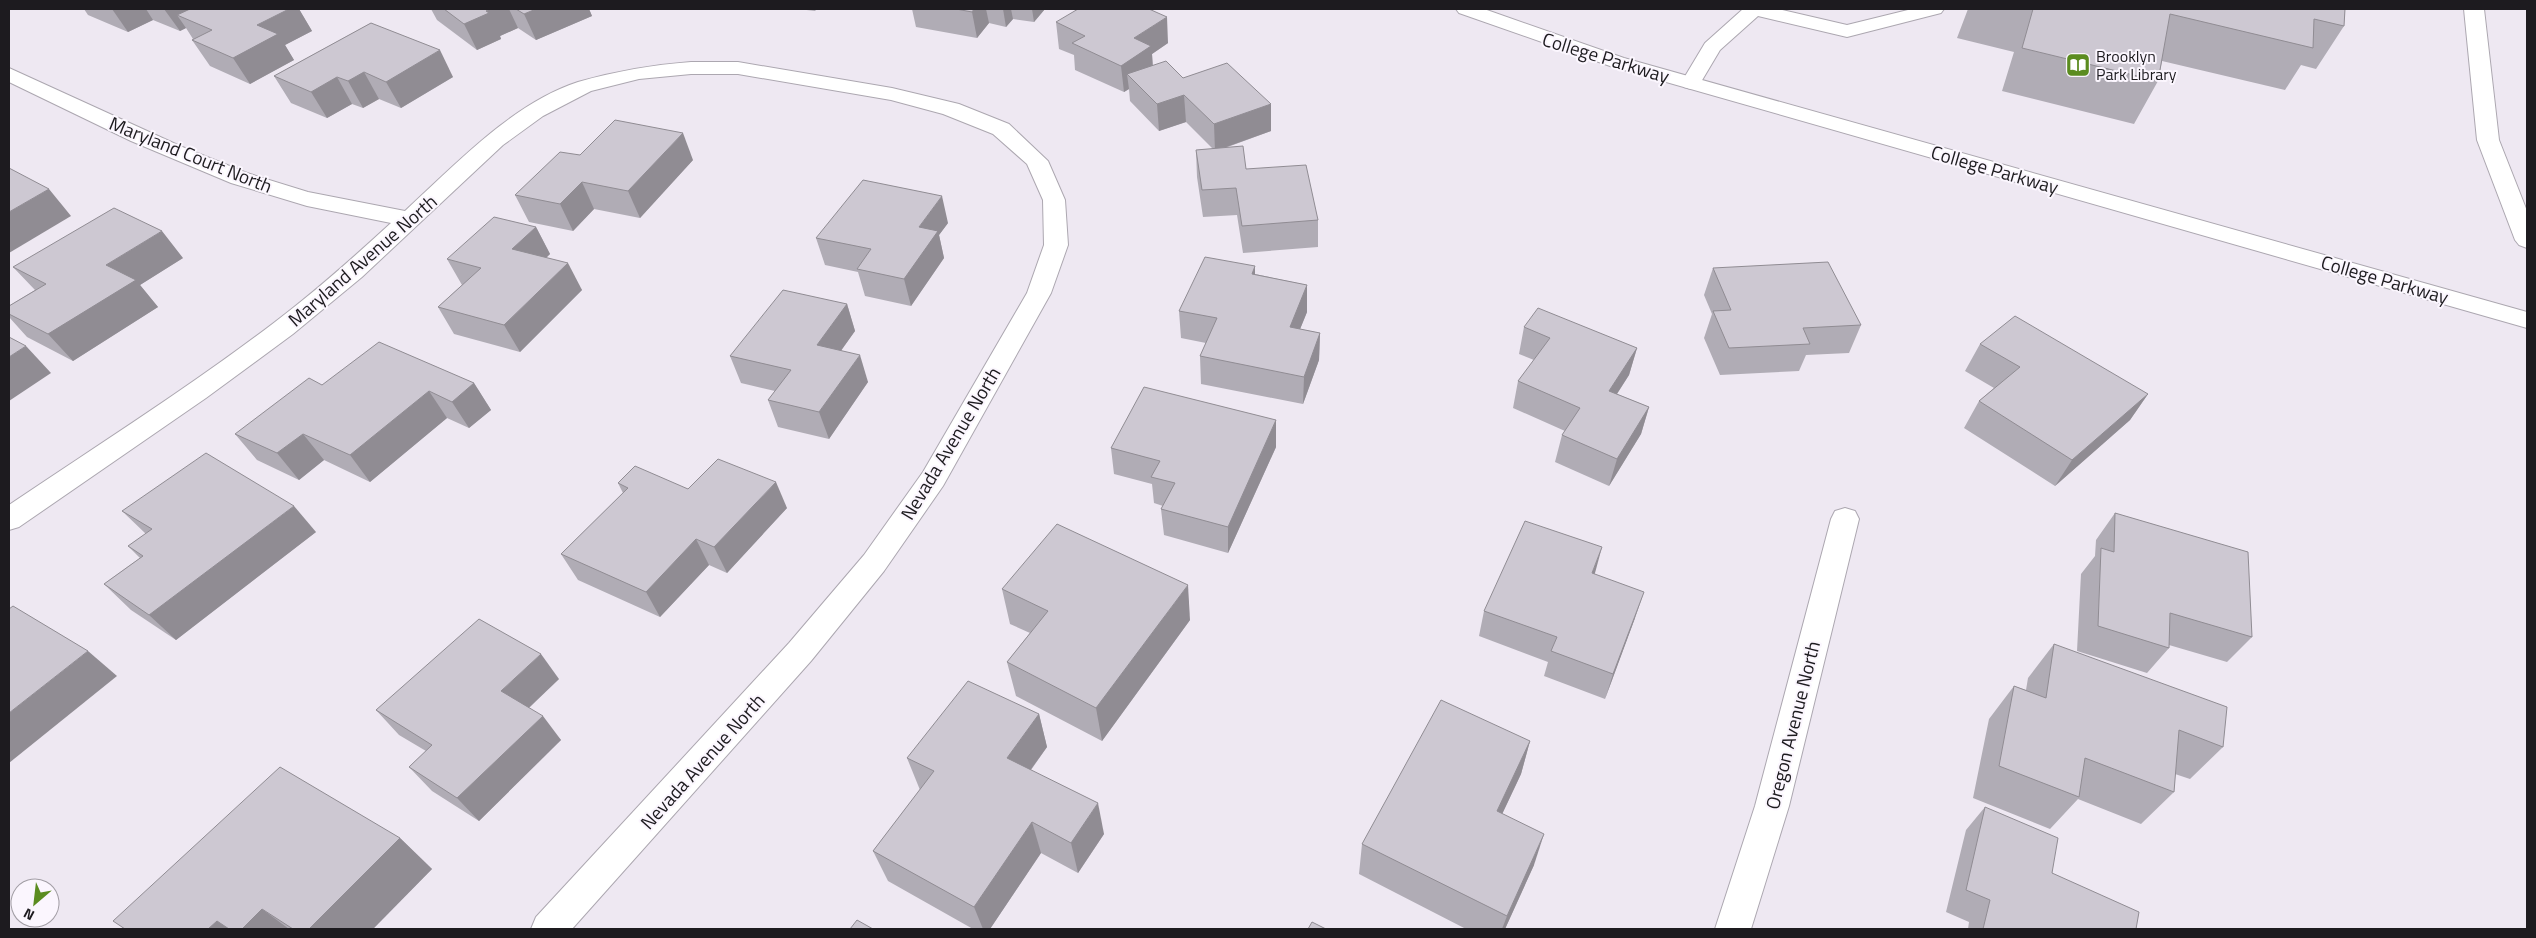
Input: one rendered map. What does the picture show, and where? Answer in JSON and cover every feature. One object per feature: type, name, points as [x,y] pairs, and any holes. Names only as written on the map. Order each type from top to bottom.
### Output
[{"type":"street","name":"College Parkway","points":[[1466,9],[1562,44],[1691,83],[2527,320]]},
{"type":"street","points":[[1691,83],[1712,47],[1754,9],[1847,31],[1934,9]]},
{"type":"street","points":[[2474,9],[2479,72],[2488,140],[2527,240]]},
{"type":"street","name":"Maryland Avenue North","points":[[9,520],[198,391],[284,328],[410,219],[495,140],[535,111],[584,87],[638,73],[691,68],[738,68]]},
{"type":"street","name":"Nevada Avenue North","points":[[549,929],[800,652],[874,563],[933,479],[1039,293],[1056,245],[1054,200],[1037,160],[1001,129],[951,109],[892,94],[738,68]]},
{"type":"street","name":"Maryland Court North","points":[[9,74],[193,159],[274,189],[371,212],[410,219]]},
{"type":"street","name":"Oregon Avenue North","points":[[1733,929],[1772,806],[1845,519]]},
{"type":"building","points":[[190,9],[289,9],[257,25],[278,34],[233,58],[192,40],[212,30],[177,15]]},
{"type":"building","points":[[444,9],[490,9],[486,11],[489,13],[464,24]]},
{"type":"building","points":[[516,9],[536,9],[524,14]]},
{"type":"building","points":[[956,9],[974,9],[972,12]]},
{"type":"building","points":[[1078,9],[1149,9],[1167,17],[1134,38],[1151,46],[1121,66],[1072,43],[1085,36],[1056,22]]},
{"type":"building","points":[[2033,9],[2345,9],[2344,26],[2314,19],[2313,48],[2170,14],[2158,81],[2022,48]]},
{"type":"building","points":[[371,23],[440,50],[386,82],[364,72],[348,81],[337,77],[311,92],[274,76]]},
{"type":"building","points":[[1166,61],[1183,78],[1227,63],[1271,104],[1214,124],[1184,95],[1157,104],[1127,74]]},
{"type":"building","points":[[615,120],[683,133],[628,191],[582,182],[560,204],[515,195],[560,152],[580,155]]},
{"type":"building","points":[[1243,146],[1246,169],[1306,165],[1318,220],[1242,226],[1236,188],[1202,190],[1196,150]]},
{"type":"building","points":[[9,168],[49,189],[9,212]]},
{"type":"building","points":[[863,180],[942,196],[919,227],[938,231],[904,279],[857,269],[871,249],[816,238]]},
{"type":"building","points":[[114,208],[162,231],[106,265],[136,280],[48,334],[9,314],[9,306],[46,284],[13,267]]},
{"type":"building","points":[[494,217],[536,227],[512,249],[568,263],[504,325],[438,307],[481,268],[447,259]]},
{"type":"building","points":[[1205,257],[1255,266],[1252,274],[1307,285],[1290,327],[1320,333],[1304,377],[1200,356],[1217,318],[1179,311]]},
{"type":"building","points":[[1828,262],[1861,325],[1803,328],[1810,344],[1729,348],[1713,311],[1731,310],[1713,268]]},
{"type":"building","points":[[783,290],[847,304],[817,345],[860,355],[819,412],[768,400],[791,370],[730,356]]},
{"type":"building","points":[[1538,308],[1637,348],[1609,391],[1649,407],[1617,459],[1562,435],[1580,408],[1518,381],[1550,338],[1524,327]]},
{"type":"building","points":[[2015,316],[2148,394],[2072,460],[1979,401],[2020,367],[1980,344]]},
{"type":"building","points":[[9,337],[26,346],[9,357]]},
{"type":"building","points":[[379,342],[474,383],[452,402],[429,391],[350,455],[303,434],[277,453],[235,434],[309,378],[322,385]]},
{"type":"building","points":[[1144,387],[1276,420],[1228,527],[1161,509],[1175,483],[1151,477],[1160,461],[1111,448]]},
{"type":"building","points":[[206,453],[294,506],[149,615],[104,584],[143,556],[128,546],[152,529],[122,511]]},
{"type":"building","points":[[718,459],[776,482],[714,547],[696,539],[646,592],[561,554],[628,488],[618,483],[635,466],[688,489]]},
{"type":"building","points":[[2115,513],[2248,552],[2252,637],[2170,613],[2169,648],[2098,626],[2101,548],[2114,552]]},
{"type":"building","points":[[1525,521],[1602,547],[1592,573],[1644,592],[1613,674],[1551,651],[1557,637],[1484,611]]},
{"type":"building","points":[[1057,524],[1188,585],[1096,708],[1007,662],[1048,611],[1002,589]]},
{"type":"building","points":[[13,606],[88,651],[9,713],[9,609]]},
{"type":"building","points":[[479,619],[541,654],[501,691],[543,716],[457,798],[409,767],[432,745],[376,710]]},
{"type":"building","points":[[2054,644],[2227,707],[2223,747],[2179,730],[2174,792],[2085,758],[2079,797],[1999,766],[2014,686],[2046,698]]},
{"type":"building","points":[[968,681],[1039,714],[1007,758],[1098,803],[1071,843],[1032,822],[974,907],[873,851],[934,771],[907,758]]},
{"type":"building","points":[[1441,700],[1530,741],[1497,811],[1544,834],[1507,916],[1362,844]]},
{"type":"building","points":[[280,767],[400,838],[309,929],[293,929],[262,909],[242,929],[229,929],[217,921],[208,929],[125,929],[113,921]]},
{"type":"building","points":[[1985,807],[2058,838],[2052,873],[2139,912],[2136,929],[1983,929],[1990,900],[1966,890]]},
{"type":"building","points":[[857,920],[873,929],[850,929]]},
{"type":"building","points":[[1312,922],[1326,929],[1308,929]]},
{"type":"place","name":"Brooklyn Park Library","points":[[2078,65]]}]
